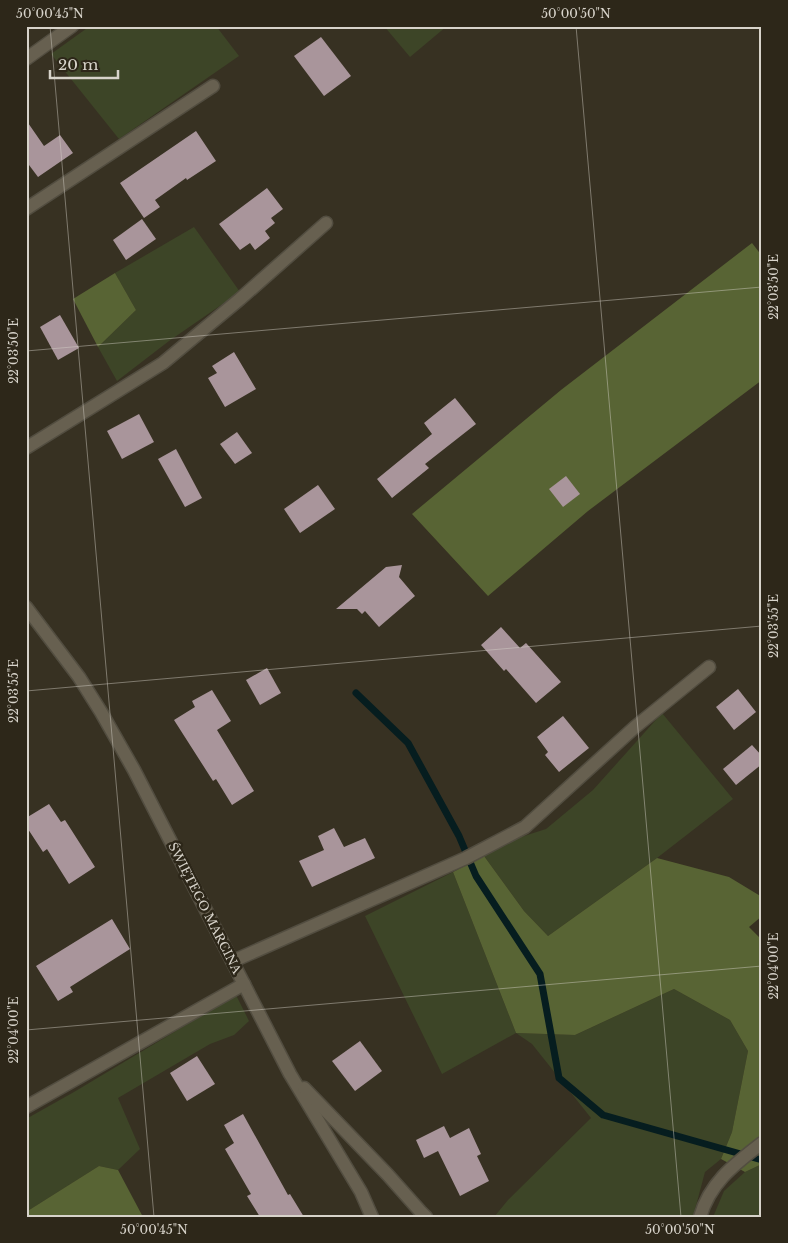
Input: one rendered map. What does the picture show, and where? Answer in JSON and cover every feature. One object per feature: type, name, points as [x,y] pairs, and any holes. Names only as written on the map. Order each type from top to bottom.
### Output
[{"type":"street","points":[[26,59],[72,26]]},
{"type":"street","points":[[26,209],[213,86]]},
{"type":"street","points":[[26,448],[163,363],[240,299],[326,223]]},
{"type":"street","name":"ŚWIĘTEGO MARCINA","points":[[26,607],[79,677],[134,770],[290,1074],[361,1192],[372,1217]]},
{"type":"street","points":[[233,962],[466,858],[525,827],[635,727],[709,667]]},
{"type":"street","points":[[26,1107],[244,984]]},
{"type":"street","points":[[290,1074],[426,1217]]},
{"type":"street","points":[[700,1217],[712,1191],[729,1168],[762,1143]]},
{"type":"green space","points":[[90,26],[216,26],[239,56],[119,139],[51,54]]},
{"type":"green space","points":[[384,26],[447,26],[410,57]]},
{"type":"green space","points":[[194,227],[240,292],[169,341],[117,381],[98,347],[136,310],[115,273]]},
{"type":"green space","points":[[752,243],[762,256],[762,380],[588,511],[488,596],[412,514],[561,390]]},
{"type":"green space","points":[[115,273],[136,310],[98,347],[73,299]]},
{"type":"green space","points":[[662,713],[733,799],[657,858],[548,936],[524,911],[484,856],[521,837],[546,829],[593,790]]},
{"type":"green space","points":[[484,856],[524,911],[548,936],[657,858],[729,877],[762,897],[762,916],[749,927],[762,940],[762,1054],[760,1056],[762,1059],[762,1164],[745,1172],[721,1159],[732,1132],[748,1051],[730,1020],[674,989],[575,1035],[516,1033],[453,872]]},
{"type":"green space","points":[[453,872],[516,1033],[442,1074],[365,916]]},
{"type":"green space","points":[[674,989],[730,1020],[748,1051],[732,1132],[721,1159],[705,1172],[693,1217],[494,1217],[508,1200],[591,1118],[532,1044],[516,1033],[575,1035]]},
{"type":"green space","points":[[236,995],[249,1021],[234,1035],[210,1044],[118,1098],[140,1149],[118,1170],[99,1166],[26,1212],[26,1119]]},
{"type":"green space","points":[[762,1164],[762,1217],[713,1217],[724,1191],[745,1172]]},
{"type":"green space","points":[[99,1166],[118,1170],[143,1217],[26,1217],[26,1212]]},
{"type":"building","points":[[321,37],[351,76],[324,96],[294,56]]},
{"type":"building","points":[[26,120],[44,146],[60,135],[73,153],[38,177],[26,161]]},
{"type":"building","points":[[196,131],[216,161],[187,180],[186,178],[155,200],[160,207],[144,218],[120,183]]},
{"type":"building","points":[[267,188],[283,209],[271,218],[275,223],[265,231],[270,238],[255,250],[250,243],[240,250],[219,224]]},
{"type":"building","points":[[142,219],[156,239],[126,260],[113,240]]},
{"type":"building","points":[[60,315],[79,348],[58,360],[40,327]]},
{"type":"building","points":[[234,352],[256,389],[225,407],[208,378],[217,373],[212,366]]},
{"type":"building","points":[[455,398],[476,424],[425,464],[429,468],[392,498],[377,479],[432,434],[424,423]]},
{"type":"building","points":[[139,414],[154,442],[122,459],[107,431]]},
{"type":"building","points":[[237,432],[252,453],[235,464],[220,444]]},
{"type":"building","points":[[176,449],[202,498],[185,507],[158,459]]},
{"type":"building","points":[[566,476],[580,494],[563,507],[549,489]]},
{"type":"building","points":[[318,485],[335,509],[300,533],[284,509]]},
{"type":"building","points":[[402,565],[399,577],[415,596],[379,627],[365,611],[362,614],[357,609],[336,609],[386,567]]},
{"type":"building","points":[[501,627],[520,648],[526,643],[561,682],[536,703],[506,669],[504,671],[481,645]]},
{"type":"building","points":[[267,668],[281,693],[260,705],[246,680]]},
{"type":"building","points":[[738,689],[756,712],[734,730],[716,707]]},
{"type":"building","points":[[212,690],[231,721],[217,730],[254,791],[232,805],[216,779],[213,781],[174,720],[195,707],[192,701]]},
{"type":"building","points":[[563,716],[589,748],[559,772],[545,755],[548,752],[537,737]]},
{"type":"building","points":[[752,745],[762,756],[762,764],[736,785],[723,769]]},
{"type":"building","points":[[49,804],[61,822],[65,820],[95,867],[69,884],[47,849],[43,852],[26,826],[26,818]]},
{"type":"building","points":[[334,828],[344,847],[365,838],[375,858],[312,887],[299,861],[324,850],[318,836]]},
{"type":"building","points":[[112,919],[130,949],[70,987],[73,992],[58,1001],[36,966]]},
{"type":"building","points":[[360,1041],[382,1071],[355,1091],[332,1061]]},
{"type":"building","points":[[197,1056],[215,1084],[187,1101],[170,1073]]},
{"type":"building","points":[[243,1114],[288,1195],[290,1194],[304,1217],[260,1217],[247,1196],[251,1194],[225,1149],[234,1143],[224,1125]]},
{"type":"building","points":[[444,1126],[450,1138],[469,1128],[481,1154],[477,1156],[489,1181],[460,1196],[438,1151],[424,1158],[416,1140]]},
{"type":"waterway","points":[[356,693],[408,743],[459,836],[476,876],[540,974],[559,1078],[603,1115],[762,1160]]}]
